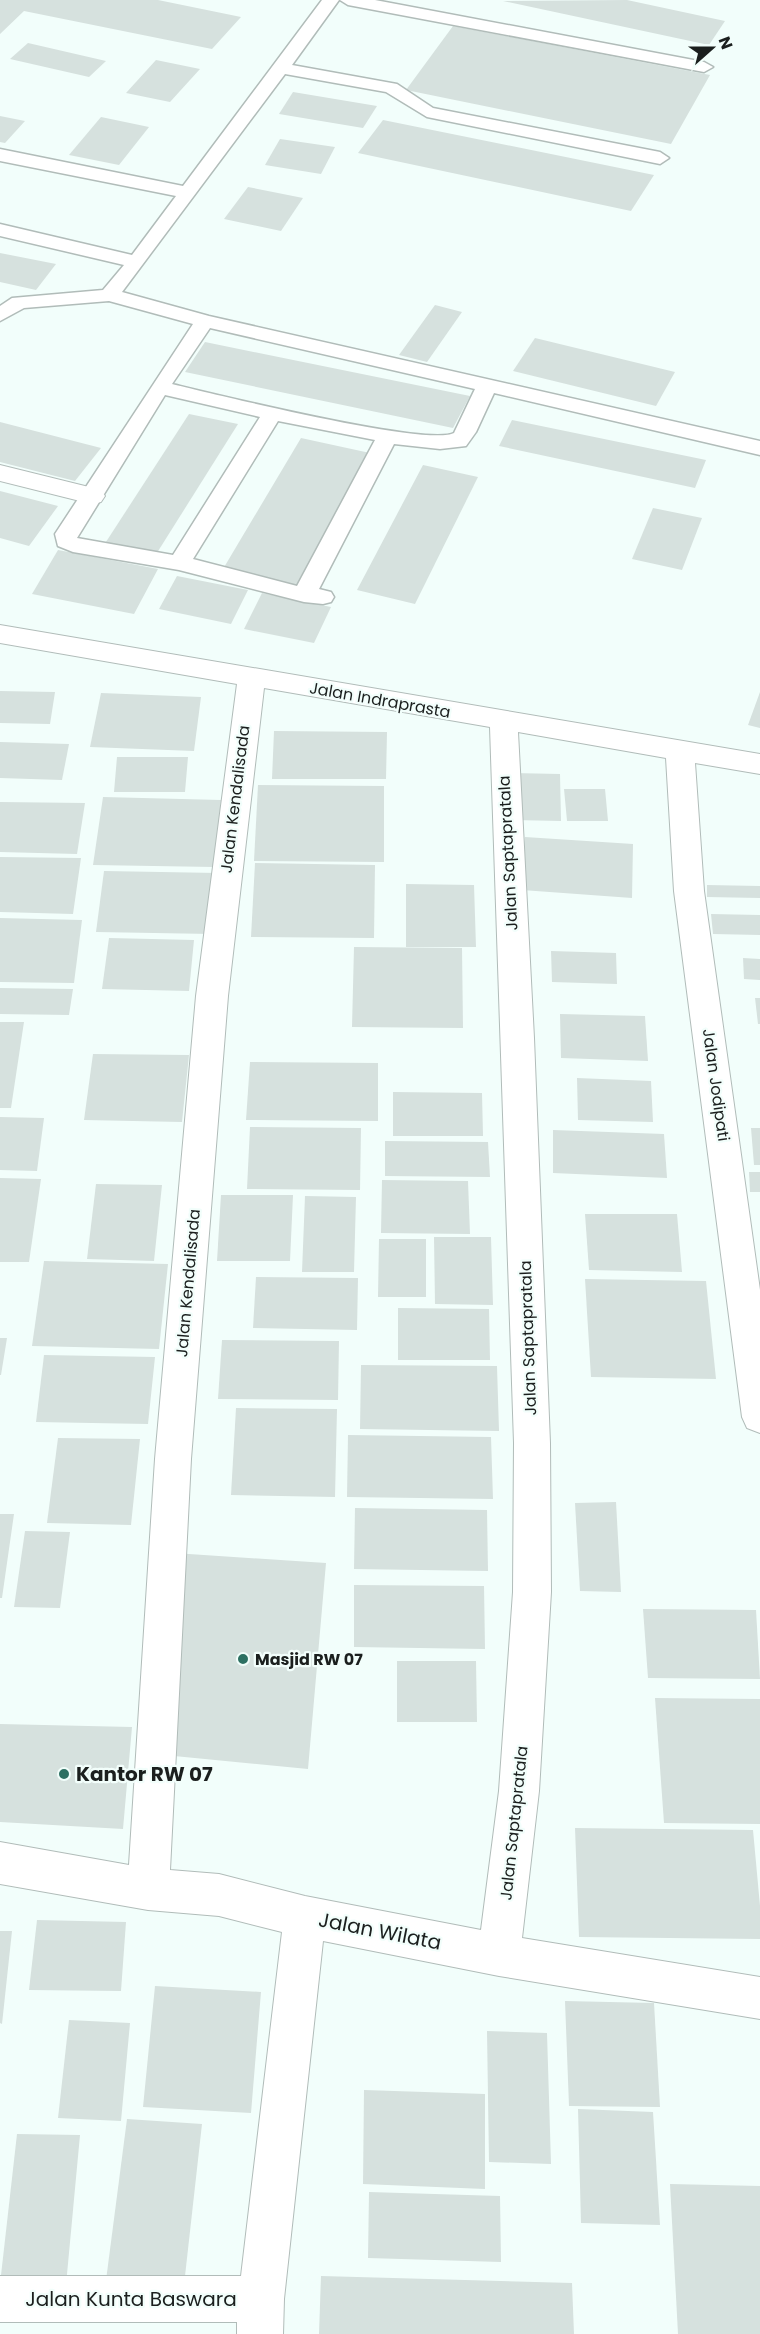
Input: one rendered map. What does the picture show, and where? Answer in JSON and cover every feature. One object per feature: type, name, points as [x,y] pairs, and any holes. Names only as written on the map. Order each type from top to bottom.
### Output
[{"type":"street","points":[[0,473],[92,496]]},
{"type":"street","name":"Jalan Indraprasta","points":[[0,634],[760,765]]},
{"type":"street","name":"Jalan Kendalisada","points":[[148,1889],[173,1459],[209,1031],[245,716],[252,678]]},
{"type":"street","name":"Jalan Saptapratala","points":[[499,1955],[519,1791],[532,1592],[532,1443],[518,1038],[503,757],[504,721]]},
{"type":"street","name":"Jalan Jodipati","points":[[680,751],[689,891],[760,1417]]},
{"type":"street","name":"Jalan Wilata","points":[[0,1863],[148,1889],[219,1895],[305,1917],[499,1955],[760,1998]]},
{"type":"street","points":[[261,2317],[305,1917]]},
{"type":"street","name":"Jalan Kunta Baswara","points":[[0,2299],[261,2317]]},
{"type":"lane","points":[[348,0],[704,67]]},
{"type":"lane","points":[[109,295],[189,193],[324,1]]},
{"type":"lane","points":[[279,68],[391,88],[427,112],[660,158]]},
{"type":"lane","points":[[0,155],[189,193]]},
{"type":"lane","points":[[0,230],[137,262]]},
{"type":"lane","points":[[0,315],[19,302],[109,295],[205,321],[760,448]]},
{"type":"lane","points":[[205,321],[159,388],[66,534],[66,540],[73,545],[179,563],[314,596],[387,437]]},
{"type":"lane","points":[[159,388],[387,437],[451,444],[462,439],[487,385]]},
{"type":"lane","points":[[179,563],[273,412]]},
{"type":"building","points":[[0,0],[158,0],[241,17],[212,49],[24,11],[0,34]]},
{"type":"building","points":[[627,0],[725,21],[709,45],[503,1]]},
{"type":"building","points":[[453,26],[710,75],[671,144],[406,90]]},
{"type":"building","points":[[28,43],[106,61],[89,77],[10,59]]},
{"type":"building","points":[[156,60],[200,69],[170,102],[126,93]]},
{"type":"building","points":[[293,92],[377,106],[363,128],[279,114]]},
{"type":"building","points":[[0,116],[25,121],[5,143],[0,142]]},
{"type":"building","points":[[101,117],[149,127],[119,165],[69,155]]},
{"type":"building","points":[[383,120],[654,175],[631,211],[358,153]]},
{"type":"building","points":[[280,139],[335,147],[321,174],[265,165]]},
{"type":"building","points":[[248,187],[303,198],[281,231],[224,219]]},
{"type":"building","points":[[0,253],[56,264],[36,290],[0,282]]},
{"type":"building","points":[[435,305],[462,312],[427,362],[399,355]]},
{"type":"building","points":[[535,338],[675,372],[656,406],[513,371]]},
{"type":"building","points":[[205,342],[470,396],[453,428],[185,372]]},
{"type":"building","points":[[189,414],[238,424],[155,556],[104,545]]},
{"type":"building","points":[[512,420],[706,460],[695,488],[499,446]]},
{"type":"building","points":[[0,422],[101,448],[75,481],[0,462]]},
{"type":"building","points":[[301,438],[370,453],[296,586],[223,569]]},
{"type":"building","points":[[423,465],[478,477],[415,604],[357,590]]},
{"type":"building","points":[[0,491],[58,506],[29,546],[0,538]]},
{"type":"building","points":[[653,508],[702,518],[682,570],[632,559]]},
{"type":"building","points":[[58,550],[158,569],[134,614],[32,594]]},
{"type":"building","points":[[177,576],[248,590],[231,624],[159,609]]},
{"type":"building","points":[[262,593],[331,607],[314,643],[244,629]]},
{"type":"building","points":[[0,691],[55,692],[50,724],[0,723]]},
{"type":"building","points":[[760,692],[760,728],[748,725]]},
{"type":"building","points":[[101,693],[201,697],[194,751],[90,747]]},
{"type":"building","points":[[274,731],[387,732],[386,779],[272,779]]},
{"type":"building","points":[[0,742],[69,744],[62,780],[0,778]]},
{"type":"building","points":[[117,757],[188,757],[185,792],[114,792]]},
{"type":"building","points":[[512,773],[560,774],[561,821],[513,820]]},
{"type":"building","points":[[258,785],[384,786],[384,862],[254,861]]},
{"type":"building","points":[[564,789],[605,789],[608,821],[567,821]]},
{"type":"building","points":[[103,797],[221,800],[214,867],[93,865]]},
{"type":"building","points":[[0,802],[85,803],[77,854],[0,852]]},
{"type":"building","points":[[525,837],[633,844],[632,898],[522,890]]},
{"type":"building","points":[[0,857],[81,858],[73,914],[0,912]]},
{"type":"building","points":[[255,863],[375,865],[374,938],[251,937]]},
{"type":"building","points":[[104,871],[218,873],[212,934],[96,932]]},
{"type":"building","points":[[406,884],[474,885],[476,947],[406,947]]},
{"type":"building","points":[[707,885],[760,886],[760,898],[707,897]]},
{"type":"building","points":[[711,914],[760,915],[760,935],[713,934]]},
{"type":"building","points":[[0,918],[82,920],[74,983],[0,982]]},
{"type":"building","points":[[109,938],[194,940],[189,991],[102,989]]},
{"type":"building","points":[[354,947],[462,948],[463,1028],[352,1027]]},
{"type":"building","points":[[551,951],[616,953],[617,984],[552,982]]},
{"type":"building","points":[[743,958],[760,959],[760,980],[744,979]]},
{"type":"building","points":[[0,988],[73,989],[69,1015],[0,1014]]},
{"type":"building","points":[[755,998],[760,998],[760,1024],[758,1024]]},
{"type":"building","points":[[560,1014],[645,1016],[648,1061],[561,1058]]},
{"type":"building","points":[[0,1022],[24,1022],[11,1108],[0,1108]]},
{"type":"building","points":[[93,1054],[189,1055],[182,1122],[84,1120]]},
{"type":"building","points":[[250,1062],[378,1063],[378,1121],[246,1120]]},
{"type":"building","points":[[577,1078],[651,1081],[653,1122],[578,1120]]},
{"type":"building","points":[[393,1092],[482,1093],[483,1136],[393,1136]]},
{"type":"building","points":[[0,1117],[44,1118],[37,1171],[0,1170]]},
{"type":"building","points":[[250,1127],[361,1128],[360,1190],[247,1189]]},
{"type":"building","points":[[751,1128],[760,1128],[760,1165],[754,1165]]},
{"type":"building","points":[[553,1130],[664,1134],[667,1178],[553,1173]]},
{"type":"building","points":[[385,1141],[488,1142],[490,1177],[385,1176]]},
{"type":"building","points":[[749,1172],[760,1172],[760,1192],[750,1192]]},
{"type":"building","points":[[0,1178],[41,1179],[29,1262],[0,1262]]},
{"type":"building","points":[[382,1180],[468,1181],[470,1234],[381,1233]]},
{"type":"building","points":[[96,1184],[162,1185],[154,1261],[87,1259]]},
{"type":"building","points":[[221,1195],[293,1195],[290,1261],[217,1261]]},
{"type":"building","points":[[305,1196],[356,1197],[354,1272],[302,1272]]},
{"type":"building","points":[[585,1214],[677,1214],[682,1272],[589,1270]]},
{"type":"building","points":[[434,1237],[491,1237],[493,1305],[435,1304]]},
{"type":"building","points":[[379,1239],[426,1239],[426,1297],[378,1297]]},
{"type":"building","points":[[44,1261],[168,1264],[159,1349],[32,1346]]},
{"type":"building","points":[[256,1277],[358,1278],[357,1330],[253,1328]]},
{"type":"building","points":[[585,1279],[706,1281],[716,1379],[591,1377]]},
{"type":"building","points":[[398,1308],[489,1309],[490,1360],[398,1360]]},
{"type":"building","points":[[0,1338],[7,1338],[1,1375],[0,1375]]},
{"type":"building","points":[[222,1340],[339,1341],[338,1400],[218,1399]]},
{"type":"building","points":[[44,1355],[155,1357],[148,1424],[36,1422]]},
{"type":"building","points":[[361,1365],[497,1366],[499,1431],[360,1429]]},
{"type":"building","points":[[236,1408],[337,1409],[335,1497],[231,1495]]},
{"type":"building","points":[[348,1435],[491,1437],[493,1499],[347,1497]]},
{"type":"building","points":[[58,1438],[140,1439],[131,1525],[47,1523]]},
{"type":"building","points":[[616,1502],[621,1592],[580,1591],[575,1503]]},
{"type":"building","points":[[355,1508],[487,1510],[488,1571],[354,1569]]},
{"type":"building","points":[[0,1514],[14,1514],[2,1598],[0,1598]]},
{"type":"building","points":[[25,1531],[70,1532],[60,1608],[14,1607]]},
{"type":"building","name":"Masjid RW 07","points":[[174,1553],[326,1563],[308,1769],[164,1755]]},
{"type":"building","points":[[354,1585],[484,1586],[485,1649],[354,1647]]},
{"type":"building","points":[[643,1609],[756,1610],[760,1679],[648,1678]]},
{"type":"building","points":[[397,1661],[476,1661],[477,1722],[397,1722]]},
{"type":"building","points":[[655,1698],[760,1699],[760,1824],[664,1823]]},
{"type":"building","name":"Kantor RW 07","points":[[0,1724],[132,1727],[123,1829],[0,1822]]},
{"type":"building","points":[[575,1828],[753,1830],[760,1906],[760,1939],[579,1937]]},
{"type":"building","points":[[37,1920],[126,1922],[121,1991],[29,1990]]},
{"type":"building","points":[[0,1931],[12,1931],[2,2024],[0,2023]]},
{"type":"building","points":[[155,1986],[261,1992],[251,2113],[143,2107]]},
{"type":"building","points":[[565,2001],[654,2003],[660,2107],[569,2106]]},
{"type":"building","points":[[69,2020],[130,2023],[121,2121],[58,2118]]},
{"type":"building","points":[[487,2031],[547,2033],[551,2164],[489,2162]]},
{"type":"building","points":[[364,2090],[485,2094],[485,2189],[363,2184]]},
{"type":"building","points":[[578,2109],[653,2112],[660,2225],[581,2223]]},
{"type":"building","points":[[127,2119],[202,2124],[183,2294],[105,2288]]},
{"type":"building","points":[[17,2134],[80,2135],[66,2285],[0,2284]]},
{"type":"building","points":[[670,2184],[760,2186],[760,2334],[678,2334]]},
{"type":"building","points":[[369,2192],[500,2196],[501,2262],[368,2258]]},
{"type":"building","points":[[321,2276],[572,2283],[574,2334],[319,2334]]},
{"type":"place","name":"Masjid RW 07","points":[[243,1659]]},
{"type":"place","name":"Kantor RW 07","points":[[64,1774]]}]
